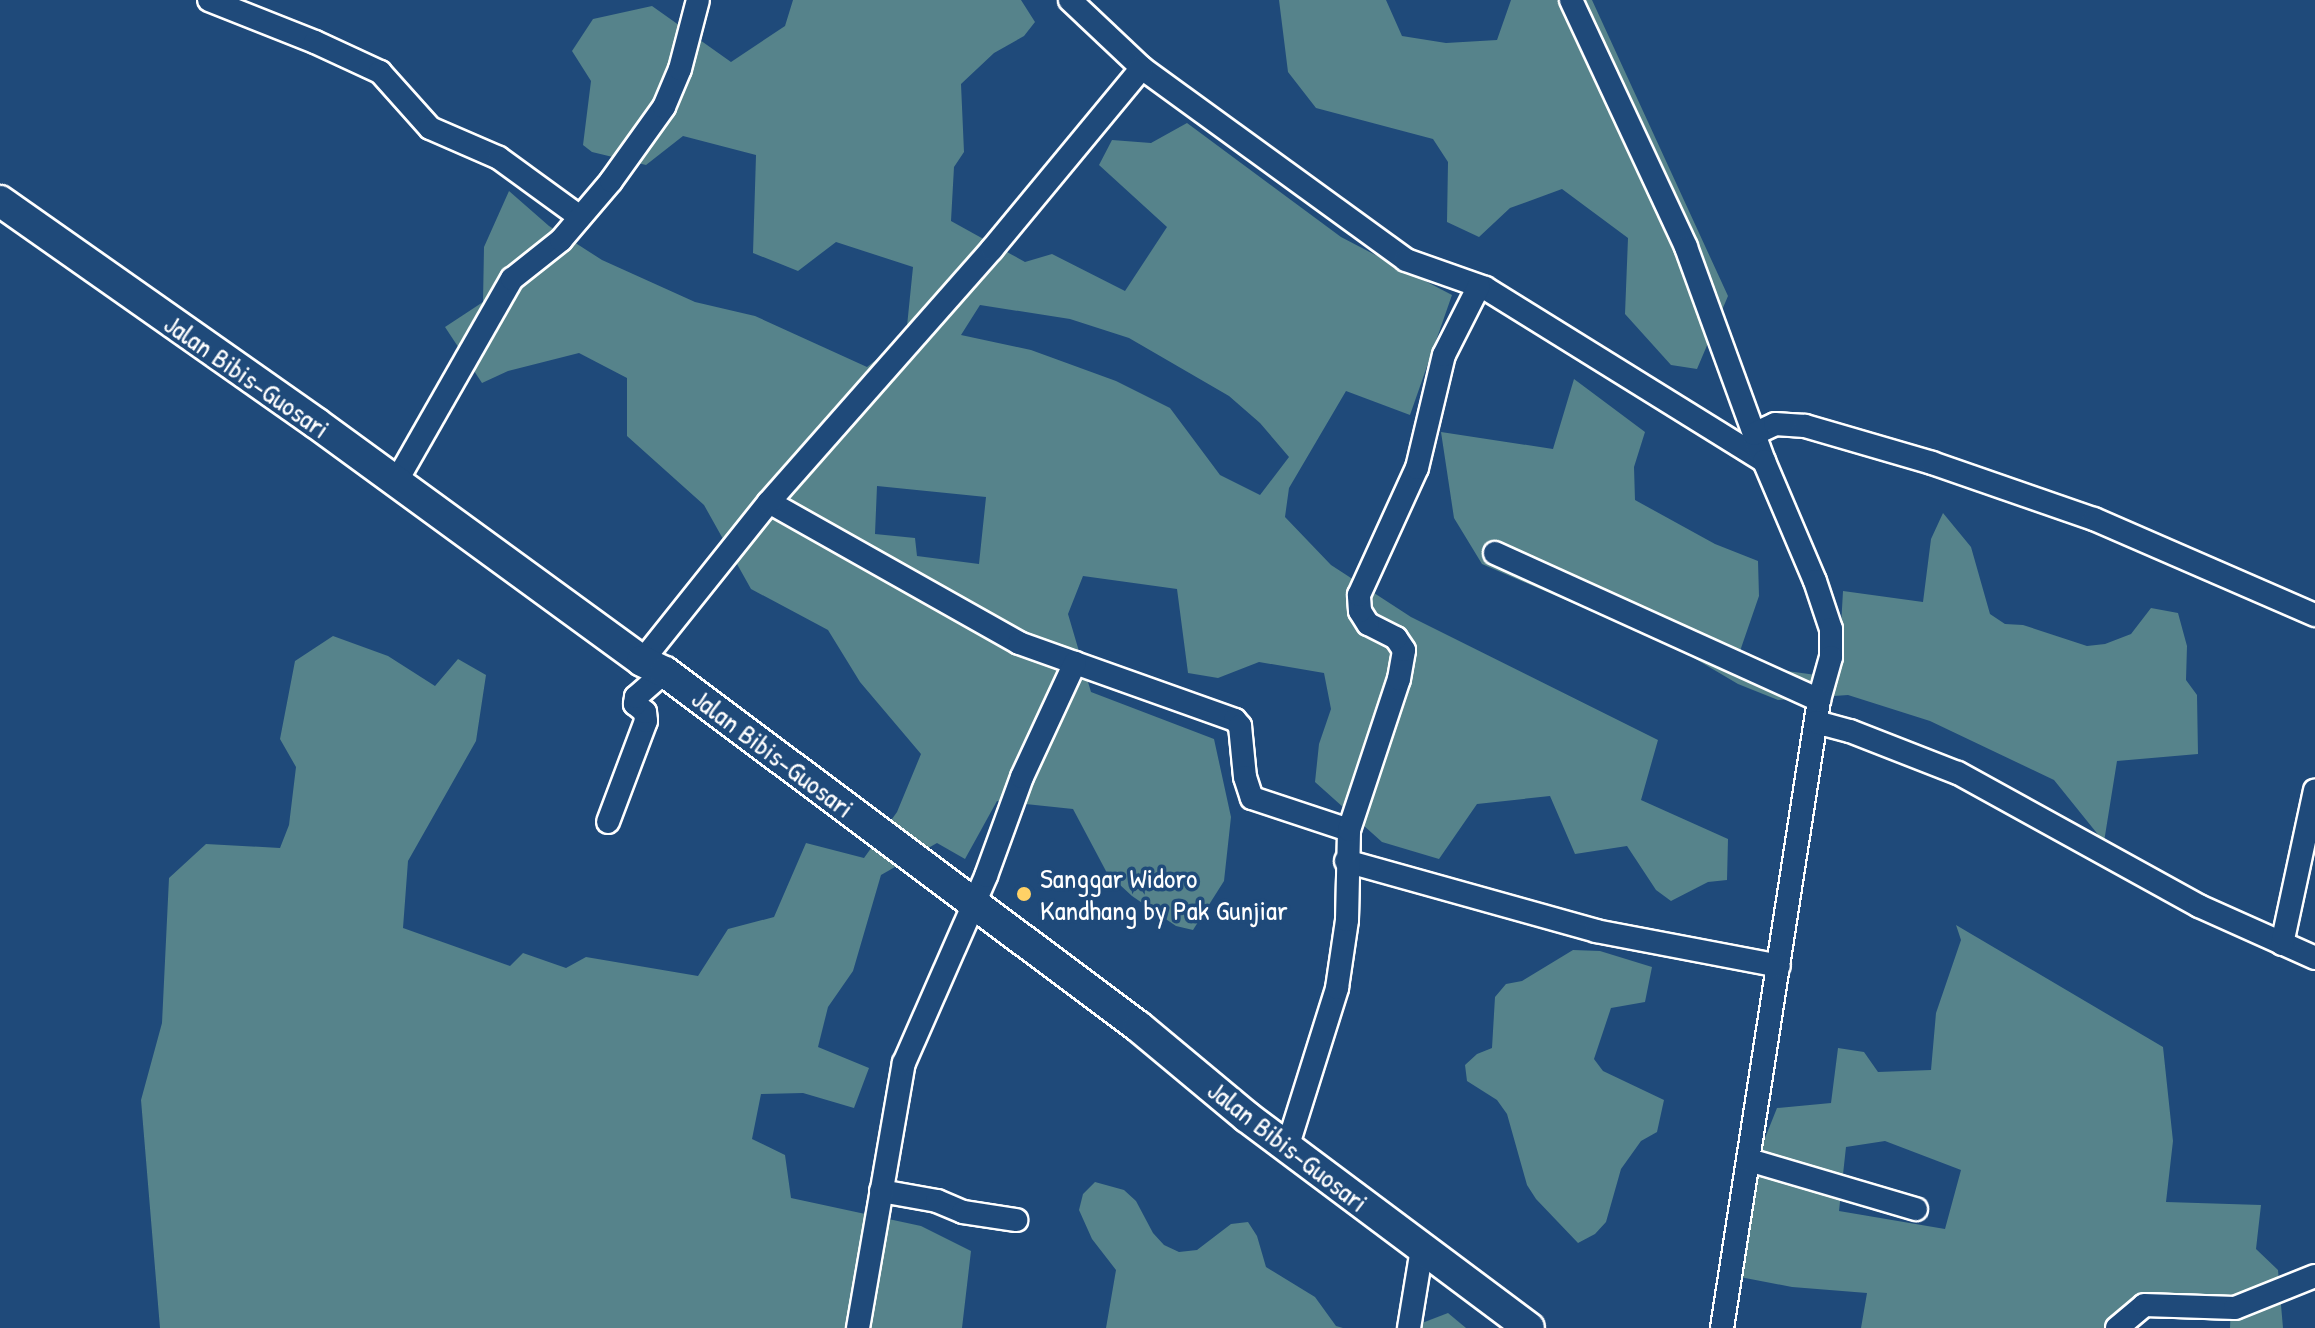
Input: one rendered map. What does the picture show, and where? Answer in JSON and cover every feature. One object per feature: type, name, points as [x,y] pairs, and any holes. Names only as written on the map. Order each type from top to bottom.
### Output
[{"type":"street","points":[[209,0],[315,42],[380,72],[430,128],[499,158],[580,217]]},
{"type":"street","points":[[396,482],[512,279],[561,240],[664,107],[680,69],[698,0]]},
{"type":"street","points":[[1571,0],[1686,247],[1764,461],[1815,581],[1831,629],[1831,657],[1818,711],[1722,1328]]},
{"type":"street","points":[[1081,4],[1142,68],[1406,260],[1479,286],[1764,461]]},
{"type":"street","points":[[608,822],[646,721],[645,712],[635,704],[636,697],[654,666],[769,502],[992,249],[1142,68]]},
{"type":"street","name":"Jalan Bibis-Guosari","points":[[0,201],[654,666],[1139,1027],[1287,1148],[1529,1328]]},
{"type":"street","points":[[1287,1148],[1337,988],[1347,920],[1349,830],[1399,679],[1404,650],[1396,638],[1368,624],[1360,611],[1359,595],[1417,468],[1444,355],[1479,286]]},
{"type":"street","points":[[1754,434],[1775,424],[1805,426],[1932,463],[2094,519],[2315,615]]},
{"type":"street","points":[[769,502],[1019,643],[1235,720],[1240,726],[1245,777],[1252,798],[1349,830]]},
{"type":"street","points":[[1495,553],[1818,711],[1850,731],[1958,773],[2199,906],[2315,958]]},
{"type":"street","points":[[858,1328],[904,1063],[973,905],[1022,777],[1075,663]]},
{"type":"street","points":[[2282,944],[2315,790]]},
{"type":"street","points":[[1346,861],[1596,931],[1779,966]]},
{"type":"street","points":[[1749,1160],[1916,1209]]},
{"type":"street","points":[[881,1191],[937,1201],[963,1212],[1016,1220]]},
{"type":"street","points":[[1409,1328],[1422,1249]]},
{"type":"street","points":[[2117,1328],[2144,1305],[2235,1308],[2315,1276]]},
{"type":"green space","points":[[793,0],[1021,0],[1035,22],[1024,36],[994,53],[961,84],[964,152],[954,167],[951,221],[1025,262],[1052,254],[1125,291],[1167,227],[1099,165],[1112,140],[1151,143],[1187,123],[1341,237],[1452,295],[1410,415],[1346,391],[1289,488],[1285,517],[1331,565],[1411,617],[1658,740],[1641,800],[1728,839],[1727,880],[1708,882],[1671,901],[1656,890],[1627,846],[1575,854],[1550,796],[1477,804],[1439,859],[1382,842],[1315,782],[1319,744],[1331,709],[1324,673],[1259,662],[1218,678],[1188,673],[1177,589],[1083,576],[1068,614],[1091,692],[1214,739],[1231,817],[1224,881],[1193,930],[1176,926],[1132,896],[1107,873],[1073,809],[997,801],[965,859],[937,843],[881,875],[853,971],[828,1007],[818,1047],[869,1068],[854,1108],[803,1093],[761,1094],[752,1139],[785,1155],[791,1198],[921,1226],[971,1251],[962,1328],[160,1328],[141,1100],[162,1023],[169,878],[206,844],[280,848],[289,825],[296,767],[280,739],[295,661],[333,636],[388,656],[435,686],[458,659],[486,675],[476,741],[408,861],[403,928],[510,966],[523,953],[566,968],[586,957],[698,976],[728,929],[774,917],[806,843],[864,858],[897,812],[921,754],[860,682],[828,630],[751,589],[704,505],[627,436],[627,378],[579,353],[508,371],[482,383],[445,327],[483,302],[484,247],[509,191],[549,226],[602,260],[695,302],[755,316],[867,367],[906,336],[913,267],[836,242],[798,271],[753,253],[756,155],[683,136],[646,165],[592,152],[583,145],[591,81],[572,51],[593,19],[652,6],[731,62],[785,26]],"holes":[[[980,305],[1070,319],[1129,338],[1229,396],[1260,423],[1289,457],[1260,495],[1220,475],[1170,408],[1116,381],[1031,350],[961,335]],[[877,486],[986,497],[979,564],[917,556],[915,538],[875,534]]]},
{"type":"green space","points":[[1279,0],[1386,0],[1402,36],[1446,43],[1497,40],[1511,0],[1592,0],[1728,296],[1697,369],[1671,365],[1625,314],[1628,238],[1562,189],[1510,208],[1479,237],[1447,222],[1448,162],[1433,139],[1316,108],[1288,72]]},
{"type":"green space","points":[[1574,379],[1645,432],[1634,467],[1635,500],[1715,544],[1758,561],[1759,596],[1739,654],[1766,668],[1838,678],[1843,591],[1923,602],[1931,539],[1943,513],[1971,547],[1990,614],[2005,624],[2023,625],[2087,646],[2105,644],[2131,634],[2151,608],[2178,613],[2187,646],[2186,680],[2197,695],[2198,754],[2117,761],[2104,842],[2054,780],[1930,721],[1848,695],[1778,700],[1738,684],[1677,648],[1482,564],[1454,518],[1441,432],[1553,449]]},
{"type":"green space","points":[[1956,925],[2163,1047],[2173,1141],[2166,1202],[2261,1205],[2256,1249],[2278,1270],[2283,1328],[2230,1328],[2231,1299],[2140,1292],[2130,1328],[1861,1328],[1867,1293],[1792,1287],[1740,1277],[1763,1143],[1777,1108],[1831,1103],[1838,1048],[1864,1052],[1878,1072],[1931,1070],[1936,1013],[1961,940]],"holes":[[[1885,1141],[1961,1170],[1945,1229],[1839,1211],[1846,1147]]]},
{"type":"green space","points":[[1573,950],[1600,951],[1652,967],[1645,1002],[1611,1008],[1594,1059],[1603,1071],[1664,1100],[1657,1132],[1641,1141],[1621,1169],[1606,1222],[1595,1234],[1578,1243],[1536,1199],[1527,1185],[1507,1114],[1497,1100],[1467,1081],[1465,1065],[1477,1054],[1492,1048],[1495,997],[1506,984],[1522,981]]},
{"type":"green space","points":[[1095,1182],[1124,1190],[1136,1201],[1153,1233],[1164,1245],[1179,1252],[1197,1250],[1231,1224],[1248,1222],[1257,1236],[1266,1267],[1315,1297],[1336,1326],[1343,1328],[1106,1328],[1116,1270],[1092,1239],[1079,1210],[1083,1194]]},
{"type":"green space","points":[[1448,1313],[1466,1328],[1409,1328]]},
{"type":"place","name":"Sanggar Widoro Kandhang by Pak Gunjiar","points":[[1024,894]]}]
